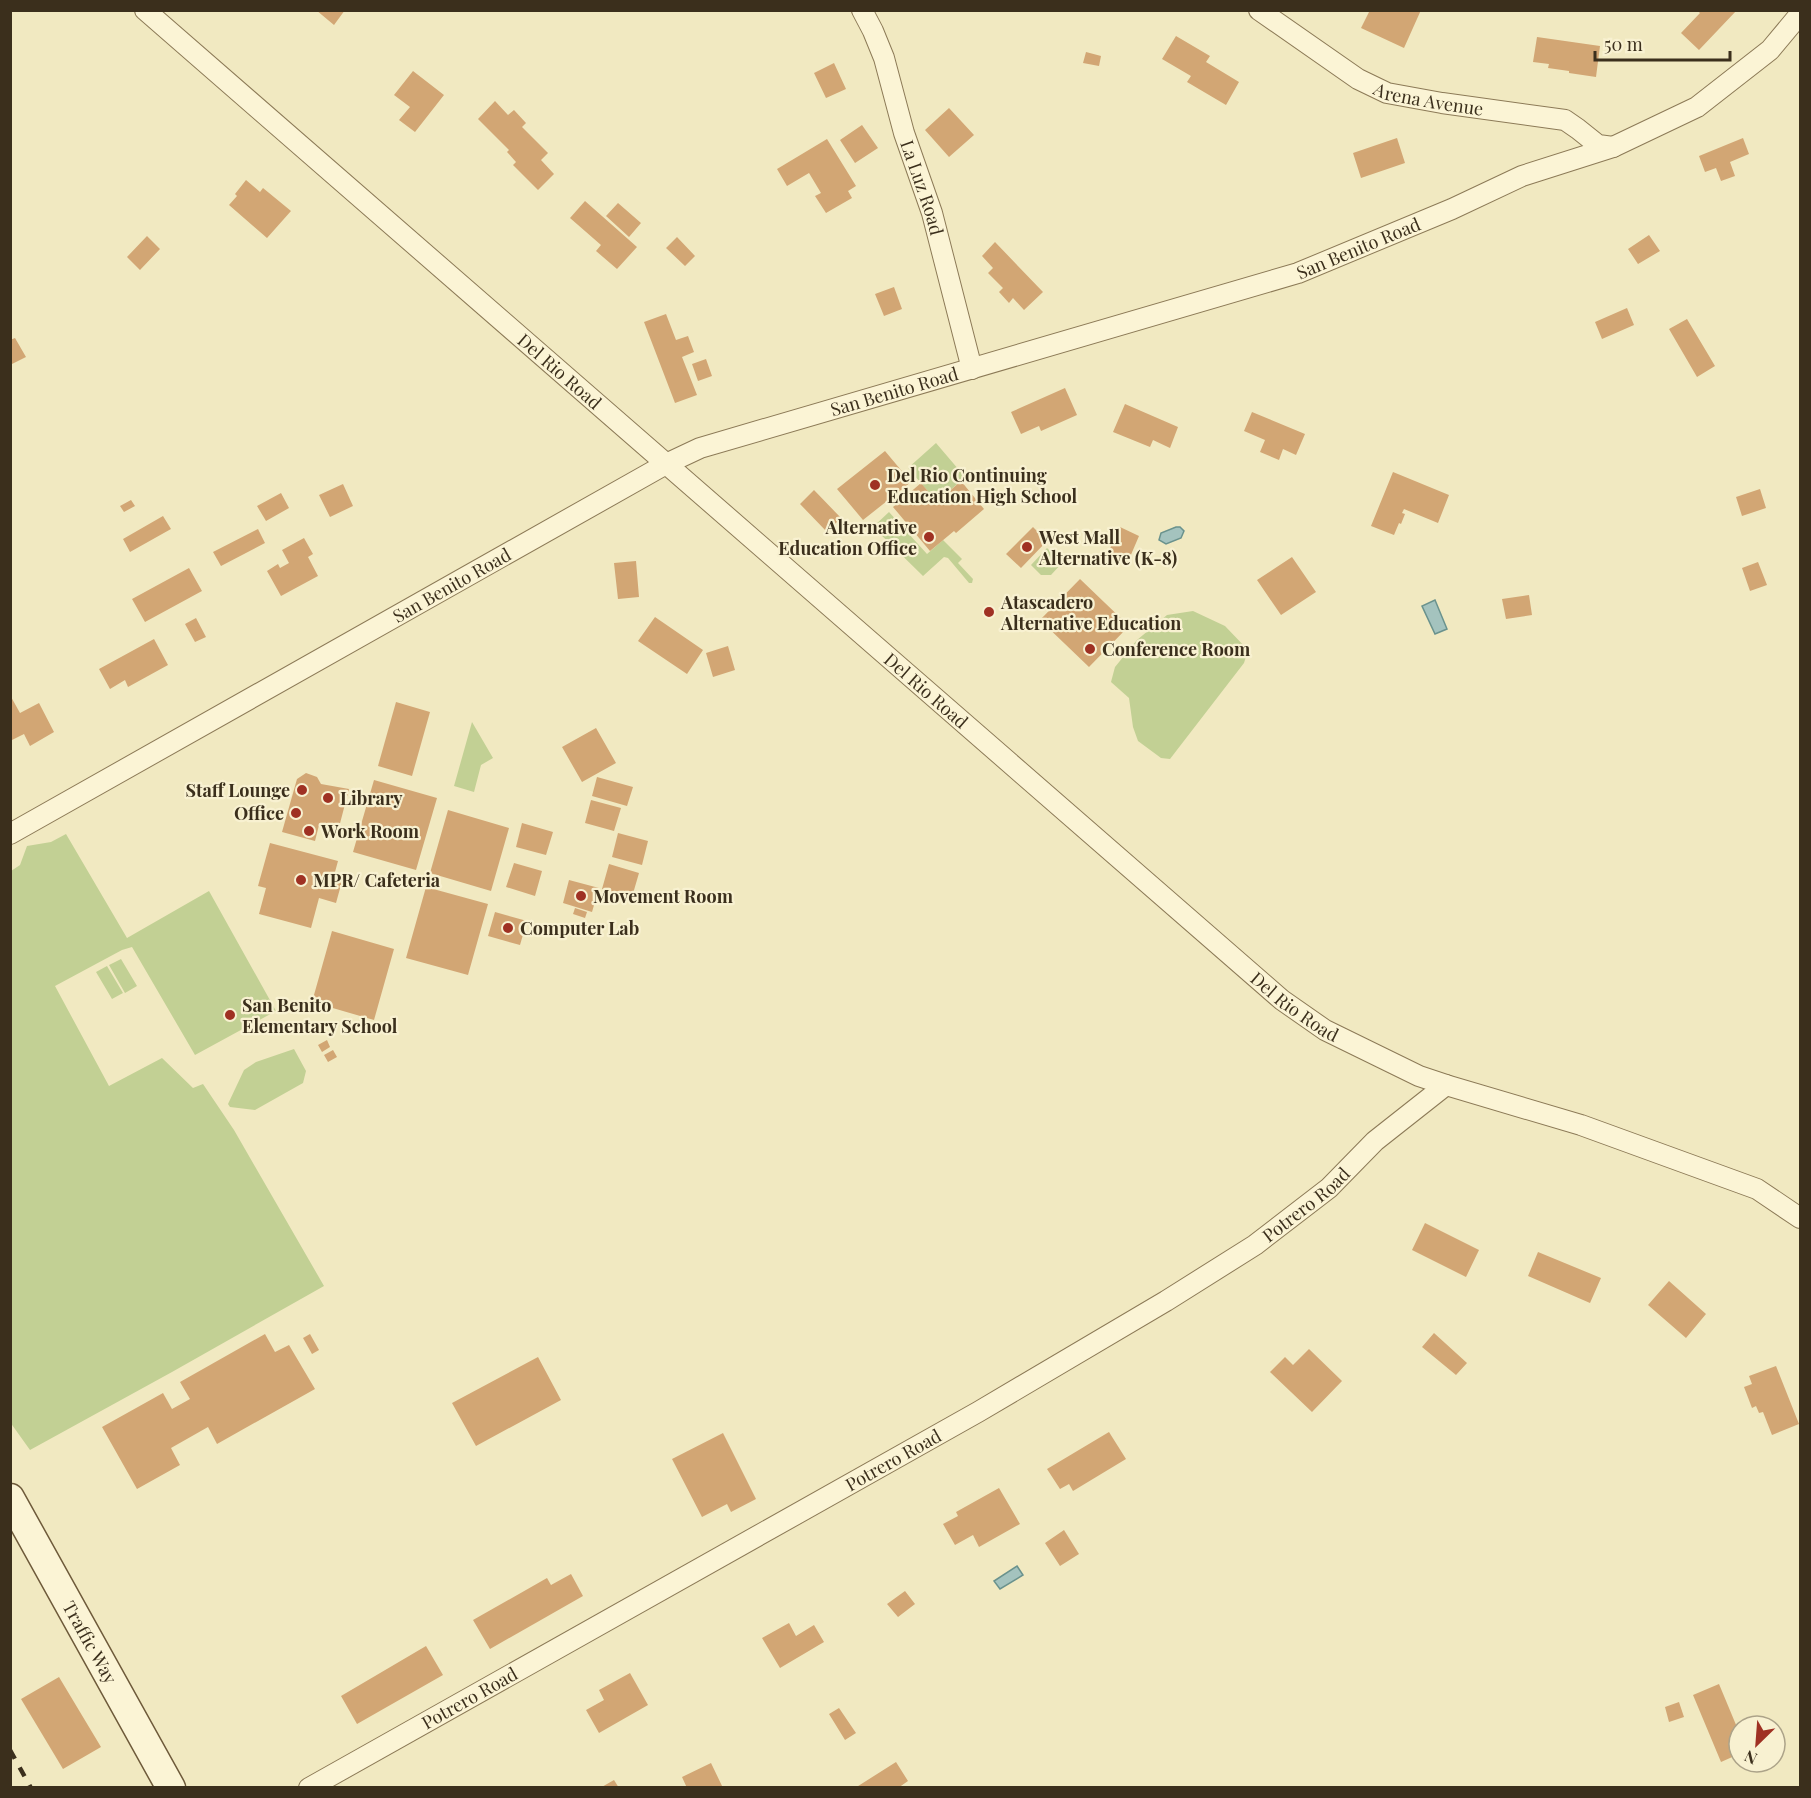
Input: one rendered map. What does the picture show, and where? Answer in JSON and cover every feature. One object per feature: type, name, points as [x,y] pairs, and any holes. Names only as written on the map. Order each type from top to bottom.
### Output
[{"type":"street","name":"Del Rio Road","points":[[145,10],[1282,1000],[1325,1030],[1392,1064],[1446,1085],[1581,1125],[1757,1189],[1800,1218]]},
{"type":"street","name":"La Luz Road","points":[[862,10],[884,58],[904,133],[932,213],[972,369]]},
{"type":"street","name":"Arena Avenue","points":[[1259,10],[1358,79],[1387,93],[1565,120],[1598,145],[1613,147]]},
{"type":"street","name":"San Benito Road","points":[[10,834],[666,464],[700,448],[1298,273],[1452,209],[1522,176],[1613,147],[1697,107],[1770,50],[1800,15]]},
{"type":"street","name":"Potrero Road","points":[[309,1788],[957,1424],[1166,1301],[1255,1245],[1329,1188],[1375,1142],[1446,1085]]},
{"type":"street","name":"Traffic Way","points":[[10,1498],[171,1788]]},
{"type":"green space","points":[[936,443],[965,477],[937,502],[908,468]]},
{"type":"green space","points":[[889,512],[927,554],[943,540],[962,559],[958,563],[973,579],[972,583],[969,583],[948,558],[944,557],[923,576],[873,527]]},
{"type":"green space","points":[[1047,548],[1062,563],[1051,575],[1041,575],[1031,565]]},
{"type":"green space","points":[[1193,611],[1225,626],[1248,650],[1244,663],[1170,759],[1161,758],[1138,741],[1133,727],[1129,698],[1111,682],[1115,667],[1137,640],[1167,615]]},
{"type":"green space","points":[[472,722],[493,758],[481,765],[474,792],[454,786]]},
{"type":"green space","points":[[66,834],[127,938],[209,891],[276,1011],[195,1055],[132,947],[122,950],[55,986],[109,1086],[162,1058],[193,1088],[203,1084],[234,1130],[324,1286],[30,1450],[10,1422],[11,871],[20,865],[27,846],[51,842]]},
{"type":"green space","points":[[121,959],[137,986],[125,993],[109,965]]},
{"type":"green space","points":[[107,966],[123,993],[112,999],[96,972]]},
{"type":"green space","points":[[294,1049],[306,1071],[303,1083],[255,1110],[230,1107],[228,1104],[244,1070],[256,1062]]},
{"type":"water","points":[[1176,527],[1184,531],[1181,538],[1166,544],[1159,540],[1161,533]]},
{"type":"water","points":[[1435,600],[1447,629],[1435,634],[1422,606]]},
{"type":"water","points":[[1017,1566],[1023,1575],[1000,1589],[994,1581]]},
{"type":"building","points":[[316,10],[345,10],[334,25]]},
{"type":"building","points":[[1370,10],[1421,10],[1404,48],[1361,28]]},
{"type":"building","points":[[1697,10],[1737,10],[1699,50],[1681,33],[1700,13]]},
{"type":"building","points":[[1176,36],[1210,56],[1206,62],[1239,82],[1226,105],[1187,82],[1191,76],[1162,59]]},
{"type":"building","points":[[1537,37],[1600,46],[1596,77],[1548,68],[1549,64],[1533,62]]},
{"type":"building","points":[[1086,52],[1101,56],[1099,66],[1083,63]]},
{"type":"building","points":[[834,63],[846,89],[826,98],[814,73]]},
{"type":"building","points":[[413,71],[444,95],[415,132],[399,120],[410,107],[394,95]]},
{"type":"building","points":[[495,101],[508,115],[514,110],[526,123],[522,127],[548,153],[541,160],[554,174],[538,190],[513,165],[516,162],[507,152],[509,150],[478,119]]},
{"type":"building","points":[[949,108],[974,135],[949,157],[925,130]]},
{"type":"building","points":[[862,125],[878,148],[855,163],[840,140]]},
{"type":"building","points":[[1397,138],[1405,163],[1361,178],[1353,153]]},
{"type":"building","points":[[1743,138],[1749,154],[1730,162],[1735,176],[1721,181],[1716,168],[1705,172],[1699,156]]},
{"type":"building","points":[[827,139],[856,186],[848,191],[852,198],[826,213],[815,196],[821,193],[809,173],[787,186],[777,169]]},
{"type":"building","points":[[246,180],[260,192],[263,188],[291,211],[267,238],[229,205]]},
{"type":"building","points":[[585,201],[637,247],[617,269],[596,251],[601,245],[570,218]]},
{"type":"building","points":[[618,203],[641,223],[629,237],[606,216]]},
{"type":"building","points":[[1649,235],[1660,251],[1638,264],[1628,249]]},
{"type":"building","points":[[147,236],[160,249],[140,270],[127,257]]},
{"type":"building","points":[[677,237],[695,256],[685,266],[666,248]]},
{"type":"building","points":[[995,242],[1043,292],[1024,310],[1013,298],[1009,303],[999,292],[1003,288],[988,273],[993,268],[982,256]]},
{"type":"building","points":[[894,287],[902,309],[884,316],[875,294]]},
{"type":"building","points":[[1627,308],[1634,325],[1602,339],[1595,322]]},
{"type":"building","points":[[666,314],[676,340],[688,336],[694,352],[682,357],[697,395],[675,403],[644,322]]},
{"type":"building","points":[[1687,319],[1715,366],[1697,377],[1669,329]]},
{"type":"building","points":[[15,338],[26,357],[10,365],[10,340]]},
{"type":"building","points":[[706,359],[712,376],[698,381],[692,364]]},
{"type":"building","points":[[1065,388],[1077,415],[1041,431],[1039,426],[1021,434],[1011,412]]},
{"type":"building","points":[[1125,404],[1178,427],[1170,448],[1153,440],[1150,447],[1113,432]]},
{"type":"building","points":[[1252,412],[1305,434],[1296,455],[1283,449],[1279,460],[1260,452],[1265,440],[1244,431]]},
{"type":"building","points":[[885,451],[911,482],[863,520],[837,489]]},
{"type":"building","points":[[1393,472],[1449,495],[1438,523],[1404,509],[1402,513],[1405,514],[1394,535],[1371,526]]},
{"type":"building","points":[[961,481],[984,509],[930,551],[893,507],[921,483],[937,502]]},
{"type":"building","points":[[343,484],[353,506],[330,517],[319,495]]},
{"type":"building","points":[[1760,489],[1766,508],[1742,516],[1736,497]]},
{"type":"building","points":[[814,490],[841,518],[827,532],[800,504]]},
{"type":"building","points":[[281,493],[289,508],[266,521],[257,506]]},
{"type":"building","points":[[131,500],[135,506],[124,512],[120,506]]},
{"type":"building","points":[[163,516],[171,529],[130,552],[123,539]]},
{"type":"building","name":"West Mall Alternative (K-8)","points":[[1033,527],[1047,541],[1021,568],[1006,554]]},
{"type":"building","points":[[1120,527],[1139,536],[1127,564],[1107,555]]},
{"type":"building","points":[[258,529],[265,543],[221,566],[213,552]]},
{"type":"building","points":[[304,538],[313,554],[308,557],[318,576],[281,596],[267,571],[278,564],[280,568],[289,563],[282,550]]},
{"type":"building","points":[[1292,557],[1316,592],[1281,615],[1257,580]]},
{"type":"building","points":[[636,561],[639,597],[618,599],[614,563]]},
{"type":"building","points":[[1758,562],[1767,585],[1750,591],[1742,568]]},
{"type":"building","points":[[189,568],[202,591],[145,622],[132,599]]},
{"type":"building","points":[[1080,579],[1129,626],[1089,667],[1040,620]]},
{"type":"building","points":[[1529,595],[1532,615],[1506,619],[1502,599]]},
{"type":"building","points":[[655,617],[703,650],[687,674],[638,641]]},
{"type":"building","points":[[196,618],[206,637],[195,642],[185,624]]},
{"type":"building","points":[[154,639],[168,665],[128,687],[125,680],[110,689],[99,669]]},
{"type":"building","points":[[728,646],[735,670],[713,677],[706,653]]},
{"type":"building","points":[[10,695],[20,713],[39,703],[54,732],[30,746],[24,734],[10,741]]},
{"type":"building","points":[[396,702],[430,712],[412,776],[378,766]]},
{"type":"building","points":[[596,728],[616,763],[582,782],[562,747]]},
{"type":"building","points":[[306,773],[317,777],[321,784],[349,789],[338,831],[319,825],[315,841],[282,832],[297,779]]},
{"type":"building","points":[[597,777],[633,787],[627,806],[592,796]]},
{"type":"building","points":[[374,780],[437,798],[416,870],[353,852]]},
{"type":"building","points":[[591,800],[621,808],[614,831],[585,823]]},
{"type":"building","points":[[448,810],[509,828],[491,891],[430,873]]},
{"type":"building","points":[[522,823],[553,832],[546,855],[516,847]]},
{"type":"building","points":[[618,833],[648,841],[642,865],[612,857]]},
{"type":"building","name":"MPR/ Cafeteria","points":[[270,843],[338,861],[335,872],[344,874],[336,903],[319,898],[311,928],[259,914],[266,888],[258,886]]},
{"type":"building","points":[[514,863],[542,871],[535,896],[506,887]]},
{"type":"building","points":[[609,864],[639,873],[632,897],[602,889]]},
{"type":"building","name":"Movement Room","points":[[569,880],[599,888],[592,912],[563,903]]},
{"type":"building","points":[[426,887],[488,904],[468,975],[406,958]]},
{"type":"building","points":[[575,908],[587,912],[585,918],[573,914]]},
{"type":"building","name":"Computer Lab","points":[[495,912],[527,921],[520,945],[488,936]]},
{"type":"building","points":[[332,931],[394,949],[374,1020],[312,1002]]},
{"type":"building","points":[[327,1040],[330,1047],[322,1052],[318,1045]]},
{"type":"building","points":[[333,1050],[337,1057],[328,1062],[324,1055]]},
{"type":"building","points":[[1425,1223],[1479,1250],[1466,1277],[1412,1250]]},
{"type":"building","points":[[1538,1252],[1601,1278],[1590,1303],[1528,1276]]},
{"type":"building","points":[[1669,1281],[1706,1314],[1686,1338],[1648,1305]]},
{"type":"building","points":[[1434,1333],[1467,1363],[1456,1375],[1422,1347]]},
{"type":"building","points":[[265,1334],[275,1352],[289,1345],[315,1389],[217,1444],[208,1427],[171,1448],[180,1465],[137,1489],[102,1427],[163,1393],[172,1409],[190,1399],[180,1382]]},
{"type":"building","points":[[310,1334],[319,1350],[312,1354],[303,1338]]},
{"type":"building","points":[[1309,1349],[1342,1381],[1312,1412],[1270,1372],[1285,1357],[1293,1365]]},
{"type":"building","points":[[538,1357],[561,1400],[476,1446],[452,1403]]},
{"type":"building","points":[[1776,1366],[1799,1424],[1772,1435],[1763,1412],[1759,1413],[1756,1406],[1752,1408],[1744,1387],[1752,1384],[1749,1376]]},
{"type":"building","points":[[1109,1432],[1126,1459],[1073,1491],[1069,1484],[1060,1489],[1047,1469]]},
{"type":"building","points":[[723,1433],[756,1499],[731,1512],[727,1504],[702,1517],[672,1459]]},
{"type":"building","points":[[999,1488],[1020,1524],[979,1547],[973,1535],[955,1545],[943,1524],[958,1516],[956,1512]]},
{"type":"building","points":[[1064,1530],[1079,1554],[1060,1566],[1045,1543]]},
{"type":"building","points":[[571,1574],[583,1596],[490,1649],[473,1620],[547,1578],[551,1585]]},
{"type":"building","points":[[905,1591],[915,1604],[898,1617],[887,1604]]},
{"type":"building","points":[[789,1623],[796,1636],[814,1625],[824,1642],[780,1668],[762,1638]]},
{"type":"building","points":[[426,1646],[443,1675],[357,1724],[341,1696]]},
{"type":"building","points":[[630,1673],[648,1705],[599,1733],[586,1710],[604,1700],[599,1690]]},
{"type":"building","points":[[59,1677],[101,1747],[63,1769],[21,1699]]},
{"type":"building","points":[[1719,1684],[1732,1714],[1727,1714],[1727,1759],[1721,1762],[1693,1695]]},
{"type":"building","points":[[1679,1702],[1684,1717],[1669,1722],[1665,1707]]},
{"type":"building","points":[[839,1708],[856,1733],[845,1740],[829,1714]]},
{"type":"building","points":[[896,1762],[908,1781],[898,1788],[855,1788]]},
{"type":"building","points":[[711,1763],[723,1788],[687,1788],[682,1777]]},
{"type":"building","points":[[614,1780],[619,1788],[600,1788]]},
{"type":"railway","points":[[10,1750],[31,1788]]},
{"type":"place","name":"Del Rio Continuing Education High School","points":[[875,485]]},
{"type":"place","name":"Alternative Education Office","points":[[929,537]]},
{"type":"place","name":"West Mall Alternative (K-8)","points":[[1027,547]]},
{"type":"place","name":"Atascadero Alternative Education","points":[[989,612]]},
{"type":"place","name":"Conference Room","points":[[1090,649]]},
{"type":"place","name":"Staff Lounge","points":[[302,790]]},
{"type":"place","name":"Library","points":[[328,798]]},
{"type":"place","name":"Office","points":[[296,813]]},
{"type":"place","name":"Work Room","points":[[309,831]]},
{"type":"place","name":"MPR/ Cafeteria","points":[[301,880]]},
{"type":"place","name":"Movement Room","points":[[581,896]]},
{"type":"place","name":"Computer Lab","points":[[508,928]]},
{"type":"place","name":"San Benito Elementary School","points":[[230,1015]]}]
